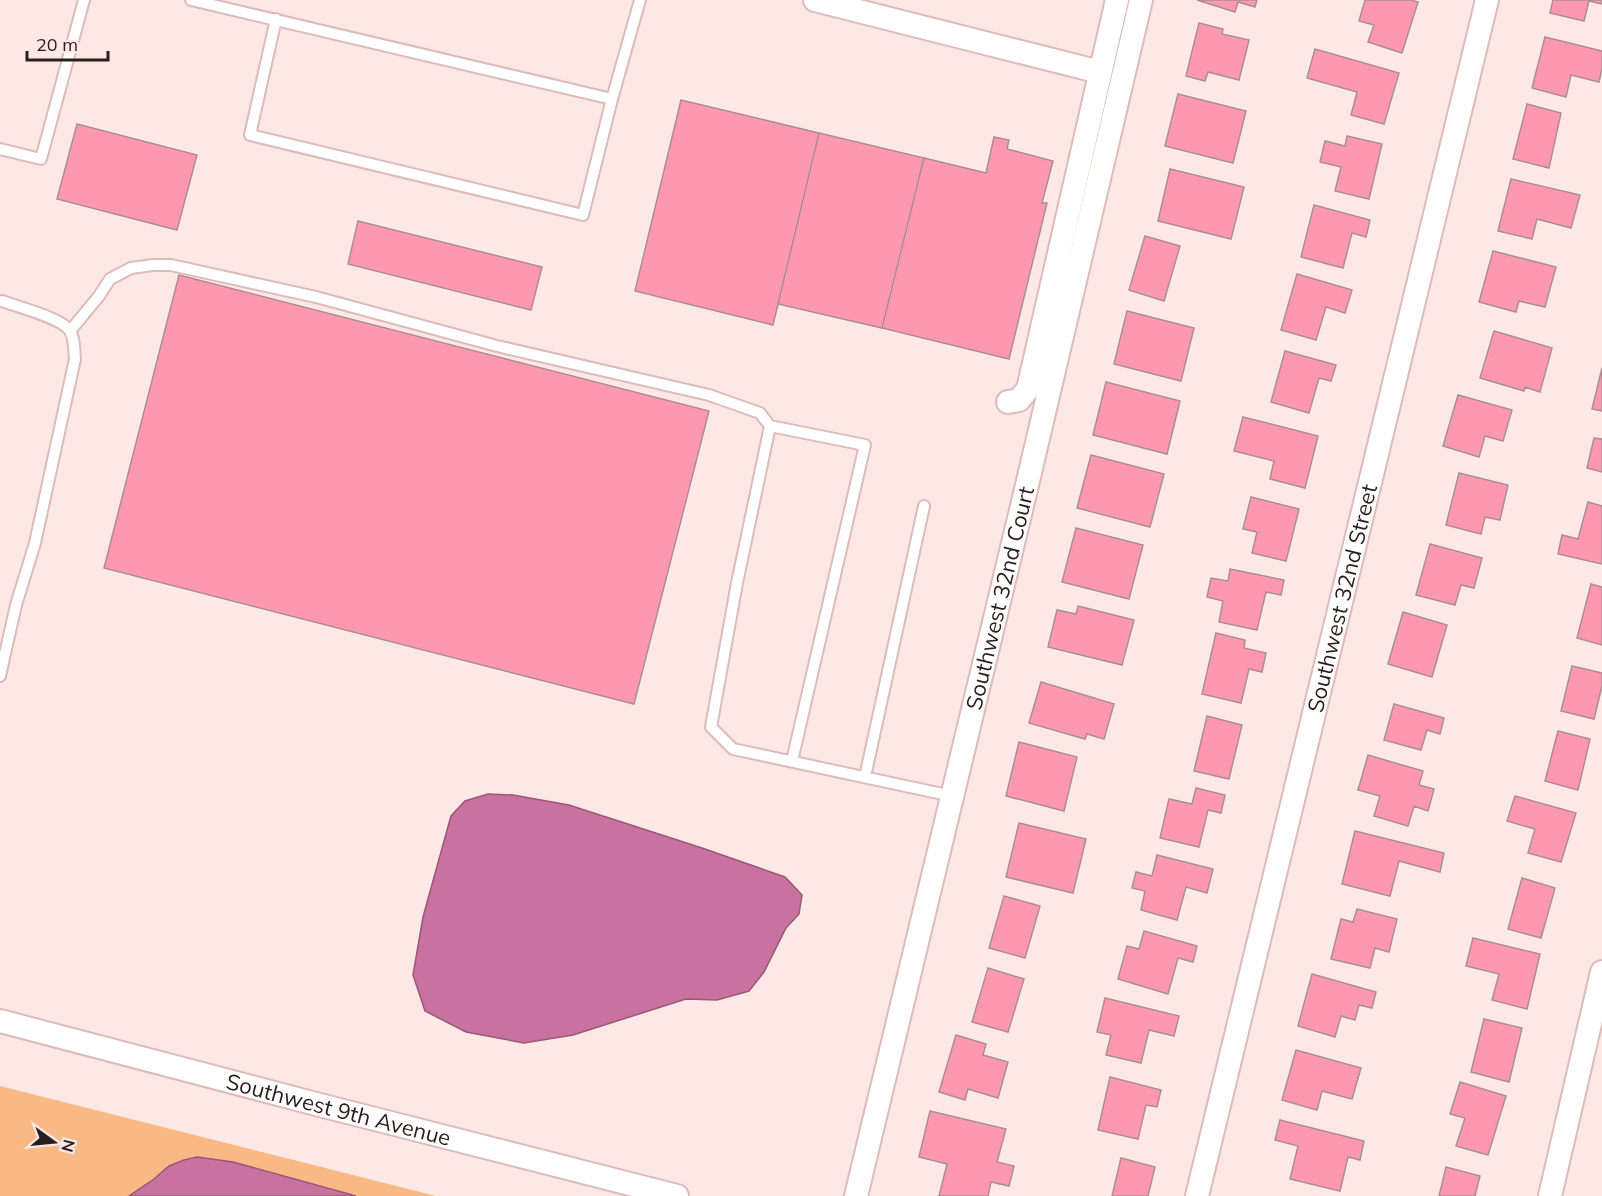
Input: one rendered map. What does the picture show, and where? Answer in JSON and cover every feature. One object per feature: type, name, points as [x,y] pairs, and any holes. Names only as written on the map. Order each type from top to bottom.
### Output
[{"type":"street","points":[[1008,402],[1019,400],[1028,389],[1117,0]]},
{"type":"street","name":"Southwest 32nd Court","points":[[856,1196],[1141,0]]},
{"type":"street","name":"Southwest 32nd Street","points":[[1197,1196],[1487,0]]},
{"type":"street","points":[[829,2],[1100,72]]},
{"type":"street","points":[[1550,1196],[1602,972]]},
{"type":"street","name":"Southwest 9th Avenue","points":[[0,1021],[676,1196]]},
{"type":"lane","points":[[0,149],[41,159],[84,0]]},
{"type":"lane","points":[[191,0],[612,99]]},
{"type":"lane","points":[[276,19],[250,135],[583,215],[640,0]]},
{"type":"lane","points":[[70,331],[110,279],[131,268],[153,265],[171,266],[316,297],[497,346],[709,395],[760,413],[770,426],[865,445],[792,761]]},
{"type":"lane","points":[[0,676],[15,604],[35,543],[75,359],[74,341],[70,331],[60,321],[2,301]]},
{"type":"lane","points":[[770,426],[737,583],[711,727],[733,748],[952,796]]},
{"type":"lane","points":[[865,777],[924,506]]},
{"type":"shaded area","points":[[488,794],[513,795],[569,805],[785,877],[802,895],[799,914],[786,928],[764,972],[749,991],[717,1000],[686,999],[573,1035],[524,1043],[466,1032],[425,1011],[413,975],[423,917],[451,816],[465,801]]},
{"type":"shaded area","points":[[0,1086],[436,1196],[0,1196]]},
{"type":"shaded area","points":[[197,1157],[233,1162],[356,1196],[129,1196],[169,1166]]},
{"type":"building","points":[[1197,0],[1257,0],[1255,7],[1238,2],[1235,12]]},
{"type":"building","points":[[1365,0],[1418,2],[1402,53],[1368,42],[1374,25],[1359,21]]},
{"type":"building","points":[[1553,0],[1602,0],[1602,4],[1589,1],[1584,21],[1550,13]]},
{"type":"building","points":[[1199,23],[1223,29],[1222,34],[1249,40],[1239,80],[1208,72],[1205,81],[1186,76]]},
{"type":"building","points":[[1545,37],[1602,51],[1599,82],[1571,75],[1566,97],[1532,88]]},
{"type":"building","points":[[1315,49],[1399,73],[1384,124],[1351,115],[1357,92],[1307,78]]},
{"type":"building","points":[[1178,94],[1246,111],[1233,163],[1165,146]]},
{"type":"building","points":[[681,100],[819,133],[773,325],[635,291]]},
{"type":"building","points":[[1527,104],[1561,113],[1549,168],[1513,159]]},
{"type":"building","points":[[77,124],[197,155],[177,230],[57,199]]},
{"type":"building","points":[[819,133],[924,158],[882,328],[778,304]]},
{"type":"building","points":[[1347,136],[1382,144],[1369,199],[1335,191],[1341,167],[1320,162],[1325,141],[1345,146]]},
{"type":"building","points":[[994,137],[1009,140],[1007,149],[1053,161],[1042,203],[1047,203],[1009,359],[882,328],[924,158],[986,173]]},
{"type":"building","points":[[1170,169],[1244,187],[1231,239],[1158,221]]},
{"type":"building","points":[[1511,179],[1580,195],[1571,228],[1537,219],[1532,239],[1498,231]]},
{"type":"building","points":[[1314,205],[1370,220],[1366,237],[1352,233],[1343,268],[1301,257]]},
{"type":"building","points":[[358,221],[542,267],[531,310],[348,264]]},
{"type":"building","points":[[1145,236],[1180,246],[1164,301],[1129,290]]},
{"type":"building","points":[[1493,251],[1556,267],[1545,307],[1519,301],[1516,312],[1479,302]]},
{"type":"building","points":[[1297,274],[1352,290],[1345,313],[1326,307],[1316,340],[1281,330]]},
{"type":"building","points":[[179,275],[709,411],[634,704],[104,568]]},
{"type":"building","points":[[1127,311],[1194,328],[1181,381],[1114,364]]},
{"type":"building","points":[[1494,331],[1552,348],[1540,392],[1525,387],[1524,391],[1480,378]]},
{"type":"building","points":[[1285,351],[1336,365],[1331,381],[1319,378],[1309,413],[1271,402]]},
{"type":"building","points":[[1602,368],[1602,411],[1592,409]]},
{"type":"building","points":[[1106,382],[1180,401],[1167,454],[1093,435]]},
{"type":"building","points":[[1458,395],[1512,410],[1503,441],[1485,436],[1479,457],[1443,446]]},
{"type":"building","points":[[1243,417],[1318,436],[1305,488],[1270,479],[1274,461],[1234,451]]},
{"type":"building","points":[[1594,438],[1602,439],[1602,472],[1587,468]]},
{"type":"building","points":[[1091,455],[1164,474],[1150,527],[1077,508]]},
{"type":"building","points":[[1459,473],[1508,485],[1500,520],[1485,517],[1481,534],[1446,525]]},
{"type":"building","points":[[1251,497],[1299,509],[1286,561],[1252,553],[1257,532],[1243,529]]},
{"type":"building","points":[[1588,502],[1602,506],[1602,564],[1558,554],[1562,535],[1578,539]]},
{"type":"building","points":[[1076,528],[1143,545],[1129,599],[1062,582]]},
{"type":"building","points":[[1430,544],[1482,558],[1474,588],[1461,585],[1455,605],[1416,595]]},
{"type":"building","points":[[1230,569],[1284,580],[1281,595],[1266,592],[1257,630],[1219,622],[1223,601],[1207,597],[1211,578],[1228,581]]},
{"type":"building","points":[[1591,584],[1602,587],[1602,645],[1577,638]]},
{"type":"building","points":[[1078,606],[1134,620],[1122,665],[1048,647],[1057,610],[1076,614]]},
{"type":"building","points":[[1403,612],[1447,625],[1432,677],[1388,664]]},
{"type":"building","points":[[1216,633],[1245,640],[1244,648],[1266,653],[1262,672],[1249,669],[1241,703],[1202,694]]},
{"type":"building","points":[[1572,666],[1602,673],[1602,686],[1594,719],[1561,711]]},
{"type":"building","points":[[1041,682],[1114,704],[1104,739],[1087,734],[1085,739],[1029,723]]},
{"type":"building","points":[[1394,704],[1444,718],[1440,734],[1427,730],[1421,750],[1384,740]]},
{"type":"building","points":[[1207,716],[1242,725],[1229,779],[1194,771]]},
{"type":"building","points":[[1558,731],[1590,739],[1578,790],[1545,781]]},
{"type":"building","points":[[1019,742],[1077,757],[1064,811],[1006,796]]},
{"type":"building","points":[[1368,755],[1423,771],[1419,785],[1434,789],[1428,811],[1414,806],[1408,826],[1374,816],[1380,796],[1358,790]]},
{"type":"building","points":[[1196,788],[1225,795],[1221,813],[1208,810],[1199,847],[1160,838],[1169,799],[1192,804]]},
{"type":"building","points":[[1515,796],[1576,813],[1561,862],[1528,853],[1535,829],[1507,821]]},
{"type":"building","points":[[1019,823],[1086,839],[1073,893],[1006,877]]},
{"type":"building","points":[[1355,831],[1444,853],[1440,872],[1399,861],[1390,896],[1342,884]]},
{"type":"building","points":[[1157,855],[1213,869],[1207,893],[1186,887],[1177,920],[1141,910],[1145,891],[1132,888],[1136,872],[1152,876]]},
{"type":"building","points":[[1522,878],[1555,888],[1541,938],[1508,929]]},
{"type":"building","points":[[1004,896],[1040,906],[1025,958],[989,948]]},
{"type":"building","points":[[1357,909],[1397,919],[1389,952],[1375,948],[1370,968],[1331,959],[1341,919],[1353,922]]},
{"type":"building","points":[[1144,931],[1197,946],[1193,962],[1178,958],[1168,994],[1118,979],[1127,946],[1139,949]]},
{"type":"building","points":[[1473,938],[1540,954],[1527,1009],[1492,1000],[1499,974],[1466,966]]},
{"type":"building","points":[[988,968],[1024,979],[1008,1032],[972,1022]]},
{"type":"building","points":[[1312,974],[1376,992],[1372,1008],[1359,1005],[1355,1020],[1341,1016],[1335,1037],[1298,1026]]},
{"type":"building","points":[[1105,998],[1179,1016],[1174,1036],[1149,1030],[1141,1063],[1106,1055],[1111,1035],[1097,1032]]},
{"type":"building","points":[[1484,1019],[1522,1028],[1509,1082],[1471,1072]]},
{"type":"building","points":[[956,1035],[986,1044],[983,1055],[1008,1062],[998,1098],[968,1089],[965,1100],[939,1092]]},
{"type":"building","points":[[1296,1050],[1361,1068],[1352,1099],[1322,1091],[1317,1110],[1282,1100]]},
{"type":"building","points":[[1110,1077],[1161,1090],[1157,1107],[1146,1105],[1138,1139],[1098,1130]]},
{"type":"building","points":[[1460,1082],[1506,1096],[1488,1155],[1456,1146],[1465,1118],[1450,1114]]},
{"type":"building","points":[[930,1111],[1006,1129],[997,1162],[1014,1166],[1009,1186],[991,1182],[988,1196],[939,1196],[947,1164],[919,1157]]},
{"type":"building","points":[[1280,1120],[1364,1141],[1360,1160],[1348,1157],[1340,1191],[1290,1179],[1298,1146],[1275,1140]]},
{"type":"building","points":[[1121,1158],[1155,1167],[1148,1196],[1112,1196]]},
{"type":"building","points":[[1446,1167],[1480,1176],[1475,1196],[1439,1196]]}]
